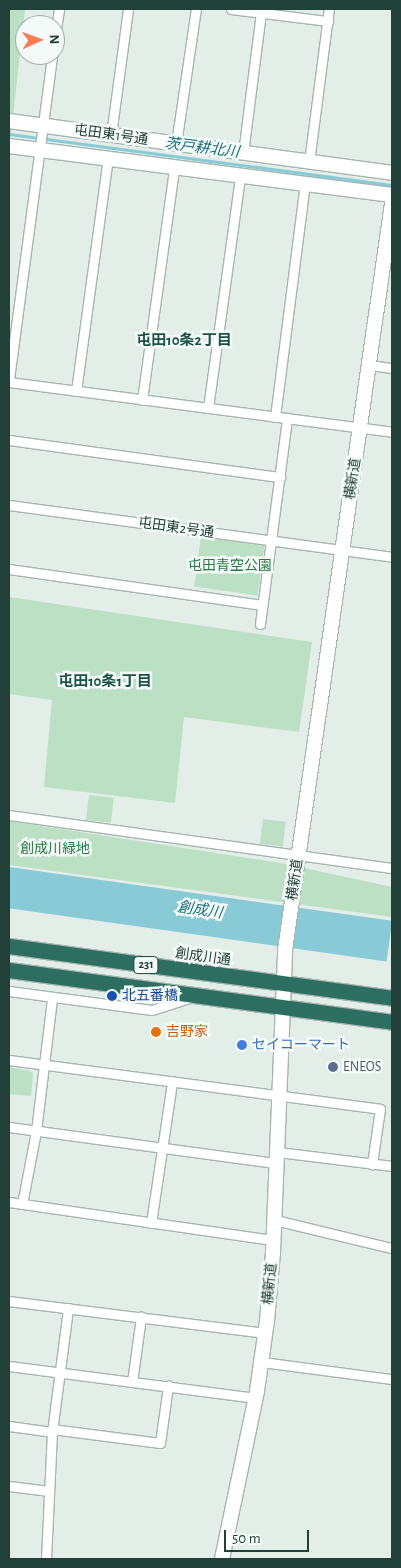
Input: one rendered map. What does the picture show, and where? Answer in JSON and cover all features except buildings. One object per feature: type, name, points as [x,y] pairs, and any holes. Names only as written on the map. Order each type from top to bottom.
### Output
[{"type":"highway","name":"創成川通","points":[[9,946],[392,998]]},
{"type":"highway","name":"231","points":[[9,970],[392,1022]]},
{"type":"street","points":[[111,135],[128,9]]},
{"type":"street","points":[[176,144],[196,9]]},
{"type":"street","points":[[231,9],[328,21]]},
{"type":"street","points":[[309,162],[329,9]]},
{"type":"street","points":[[243,153],[261,13]]},
{"type":"street","points":[[51,65],[9,381],[392,432]]},
{"type":"street","name":"屯田東1号通","points":[[9,122],[42,130],[111,135],[392,173]]},
{"type":"street","name":"屯田東1号通","points":[[9,146],[39,147],[174,168],[392,194]]},
{"type":"street","points":[[76,391],[108,158]]},
{"type":"street","points":[[142,400],[174,168]]},
{"type":"street","points":[[208,408],[240,176]]},
{"type":"street","points":[[275,417],[305,184]]},
{"type":"street","name":"横新道","points":[[222,1559],[262,1362],[274,1240],[280,1094],[281,1007],[285,950],[392,202]]},
{"type":"street","points":[[370,366],[392,368]]},
{"type":"street","points":[[260,624],[287,418]]},
{"type":"street","points":[[9,440],[280,477]]},
{"type":"street","name":"屯田東2号通","points":[[9,505],[392,558]]},
{"type":"street","points":[[9,569],[262,604]]},
{"type":"street","points":[[9,816],[392,868]]},
{"type":"street","points":[[9,991],[152,1010],[198,995]]},
{"type":"street","points":[[22,1204],[36,1131],[52,998]]},
{"type":"street","points":[[9,1060],[172,1082],[280,1094],[380,1109],[372,1164]]},
{"type":"street","points":[[151,1223],[172,1082]]},
{"type":"street","points":[[9,1127],[162,1148],[392,1166]]},
{"type":"street","points":[[9,1202],[274,1240]]},
{"type":"street","points":[[274,1220],[392,1248]]},
{"type":"street","points":[[9,1301],[265,1333]]},
{"type":"street","points":[[46,1559],[52,1430],[68,1308]]},
{"type":"street","points":[[132,1382],[141,1317]]},
{"type":"street","points":[[262,1362],[392,1379]]},
{"type":"street","points":[[9,1366],[256,1398]]},
{"type":"street","points":[[9,1426],[160,1443],[168,1386]]},
{"type":"street","points":[[9,1486],[49,1491]]},
{"type":"green space","points":[[9,9],[25,9],[24,15],[15,15],[15,65],[19,65],[9,152]]},
{"type":"green space","name":"屯田青空公園","points":[[201,537],[264,546],[257,595],[194,587]]},
{"type":"green space","points":[[9,597],[312,642],[299,732],[184,717],[175,803],[44,787],[52,700],[9,694]]},
{"type":"green space","points":[[89,795],[114,798],[111,823],[86,820]]},
{"type":"green space","points":[[263,819],[286,822],[283,847],[260,844]]},
{"type":"green space","name":"創成川緑地","points":[[9,821],[281,863],[392,887],[392,917],[9,865]]},
{"type":"green space","points":[[9,1067],[30,1071],[33,1074],[31,1096],[9,1094]]},
{"type":"water","name":"創成川","points":[[9,867],[392,921],[387,961],[9,908]]},
{"type":"waterway","name":"茨戸耕北川","points":[[9,134],[392,185]]},
{"type":"place","name":"北五番橋","points":[[112,996]]},
{"type":"place","name":"吉野家","points":[[156,1032]]},
{"type":"place","name":"セイコーマート","points":[[242,1045]]},
{"type":"place","name":"ENEOS","points":[[333,1067]]},
{"type":"district","name":"屯田10条2丁目","points":[[184,341]]},
{"type":"district","name":"屯田10条1丁目","points":[[105,682]]}]
